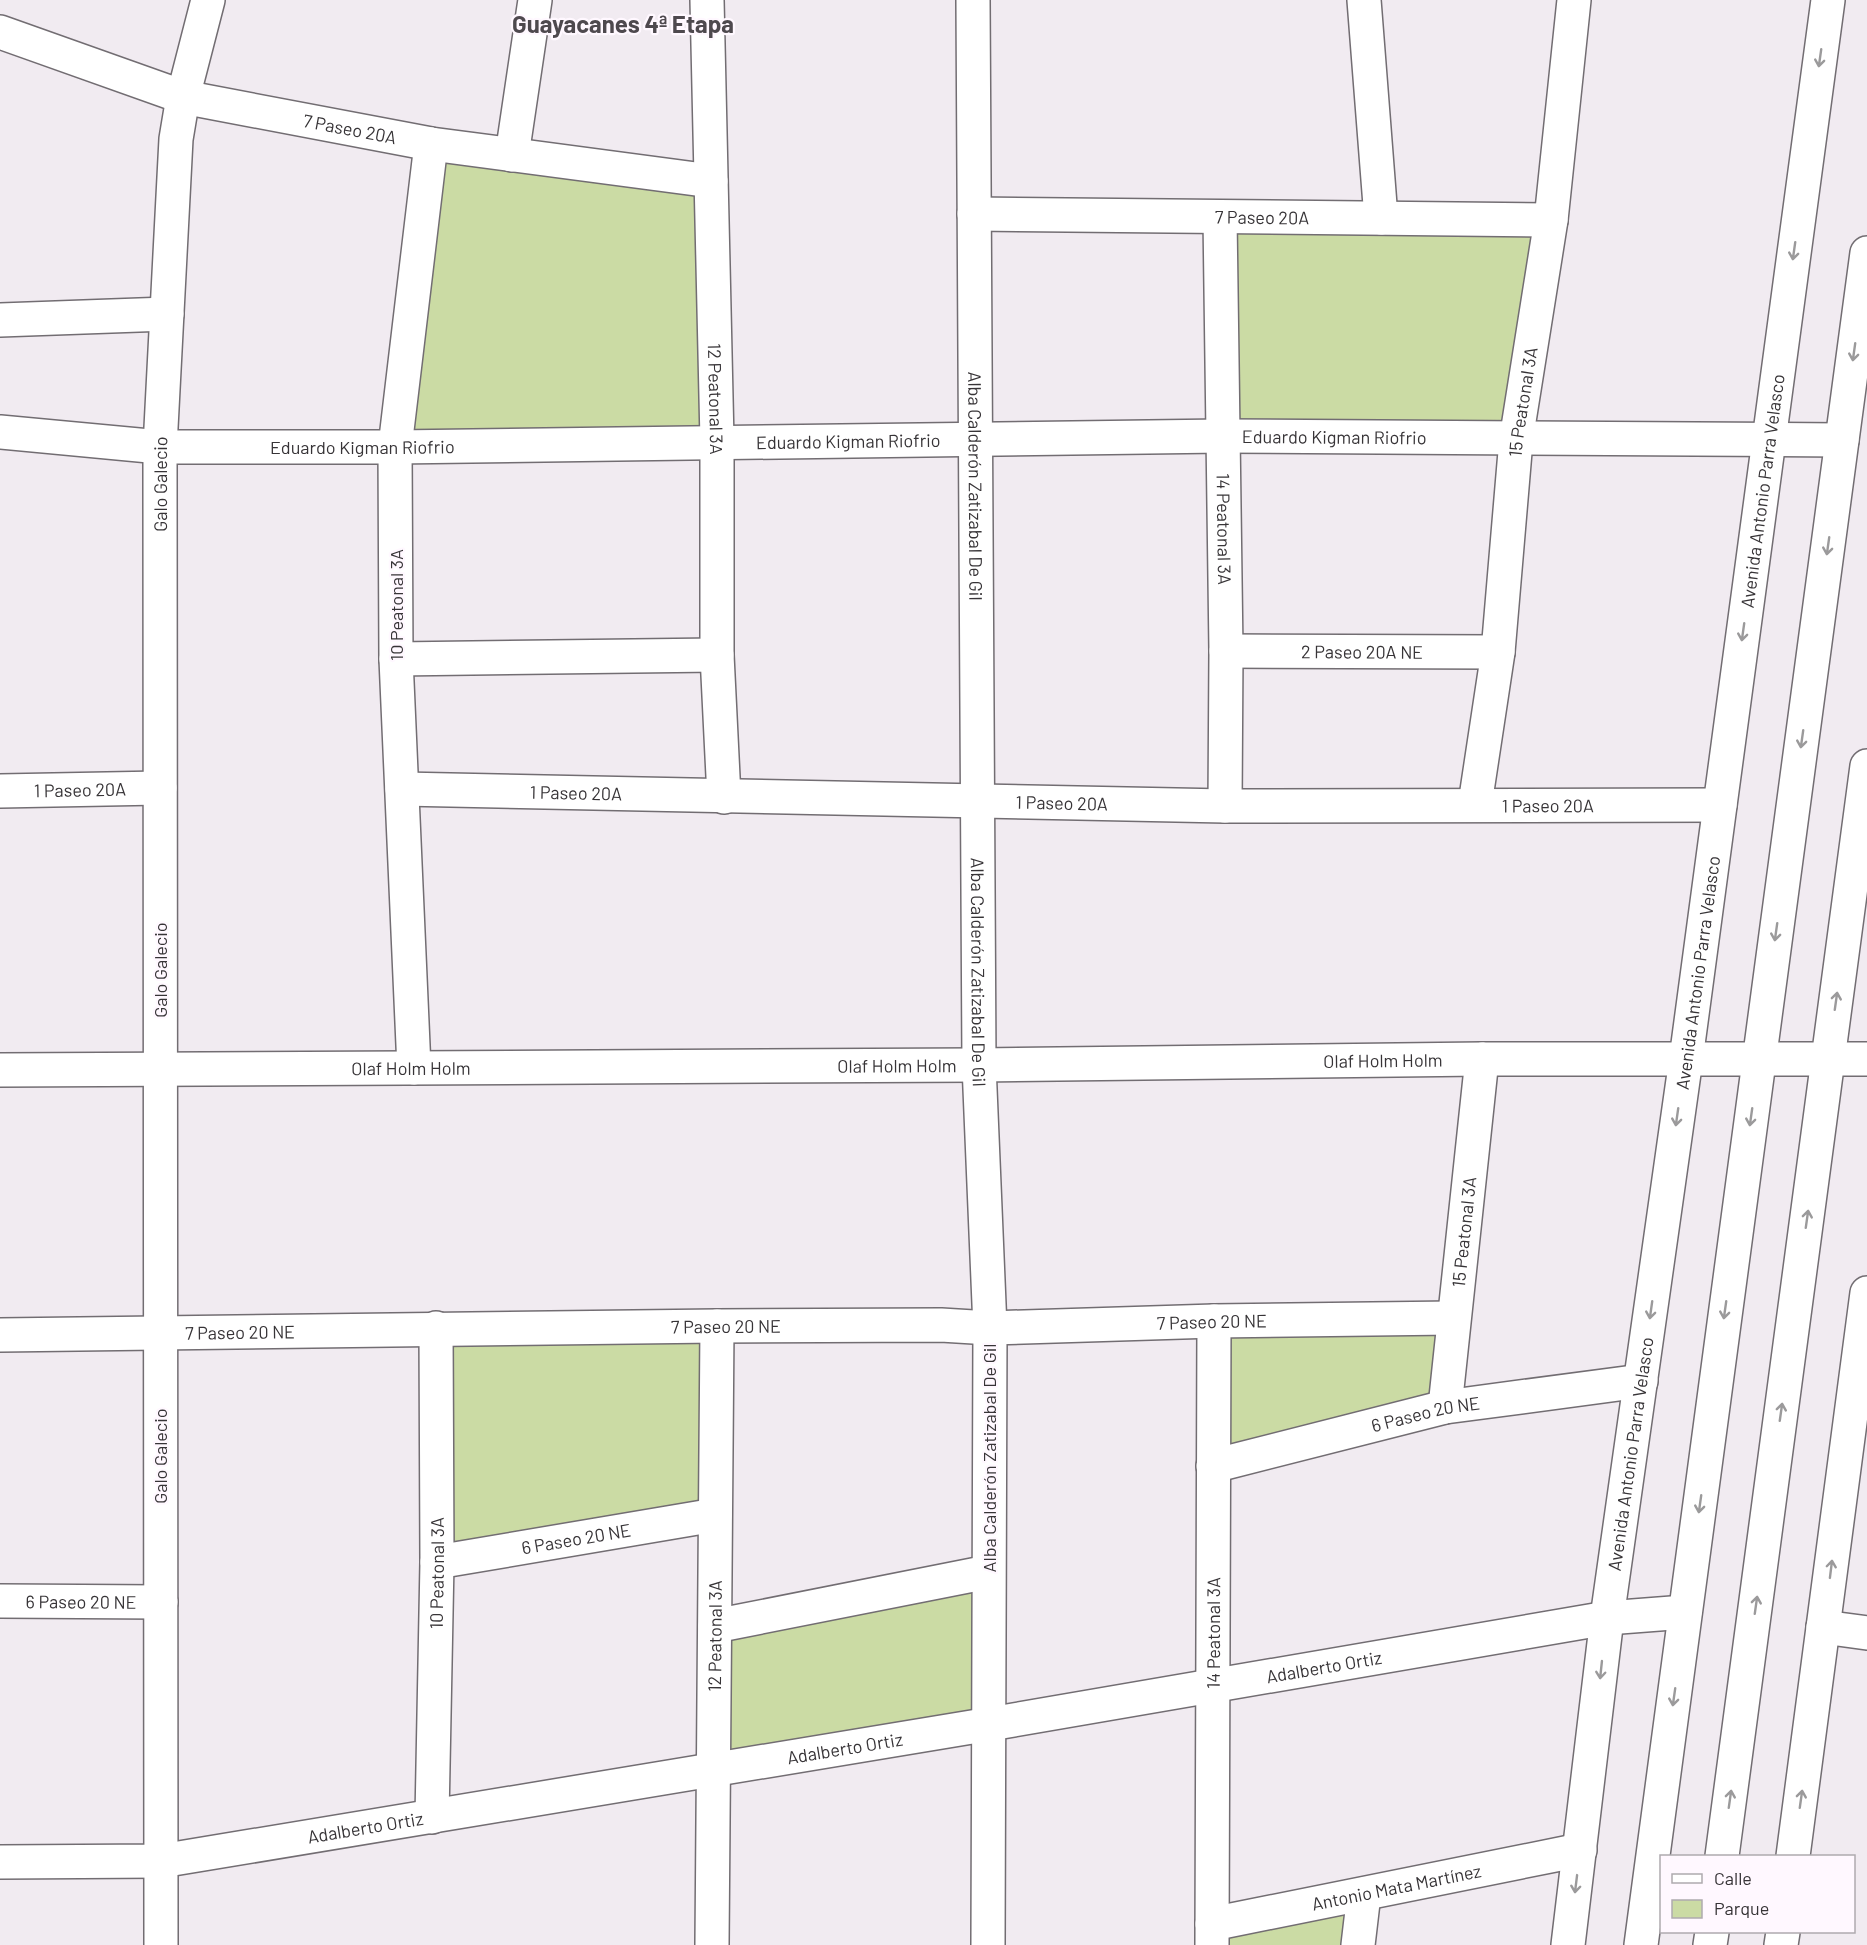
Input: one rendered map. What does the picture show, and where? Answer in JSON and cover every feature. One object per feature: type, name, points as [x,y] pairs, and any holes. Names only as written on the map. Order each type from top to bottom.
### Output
[{"type":"street","name":"Galo Galecio","points":[[161,1945],[160,447],[176,139],[183,97],[208,0]]},
{"type":"street","points":[[512,155],[535,0]]},
{"type":"street","name":"12 Peatonal 3A","points":[[708,0],[717,441],[717,655],[724,797]]},
{"type":"street","name":"Alba Calderón Zatizabal De Gil","points":[[973,0],[980,1065],[990,1328],[988,1945]]},
{"type":"street","points":[[1364,0],[1381,218]]},
{"type":"street","name":"15 Peatonal 3A","points":[[1475,804],[1498,652],[1516,440],[1551,220],[1574,0]]},
{"type":"street","name":"Avenida Antonio Parra Velasco","points":[[1568,1945],[1606,1618],[1686,1059],[1828,0]]},
{"type":"street","name":"7 Paseo 20A","points":[[0,32],[183,97],[431,144],[711,181]]},
{"type":"street","name":"10 Peatonal 3A","points":[[414,1068],[396,659],[395,447],[431,144]]},
{"type":"street","name":"7 Paseo 20A","points":[[974,214],[1551,220]]},
{"type":"street","name":"14 Peatonal 3A","points":[[1220,217],[1226,651],[1225,806]]},
{"type":"street","points":[[1641,1945],[1867,253]]},
{"type":"street","points":[[0,320],[167,314]]},
{"type":"street","name":"Eduardo Kigman Riofrio","points":[[0,432],[160,447],[395,447],[1223,436],[1516,440],[1842,440]]},
{"type":"street","name":"2 Paseo 20A NE","points":[[1226,651],[1498,652]]},
{"type":"street","points":[[396,659],[717,655]]},
{"type":"street","points":[[1722,1855],[1867,766]]},
{"type":"street","name":"1 Paseo 20A","points":[[0,791],[160,788]]},
{"type":"street","name":"1 Paseo 20A","points":[[402,789],[1225,806],[1720,805]]},
{"type":"street","name":"15 Peatonal 3A","points":[[1445,1407],[1482,1059]]},
{"type":"street","name":"Olaf Holm Holm","points":[[0,1070],[980,1065],[1482,1059],[1867,1059]]},
{"type":"street","points":[[1793,1855],[1867,1293]]},
{"type":"street","name":"7 Paseo 20 NE","points":[[0,1335],[717,1326],[990,1328],[1214,1321],[1453,1318]]},
{"type":"street","name":"14 Peatonal 3A","points":[[1212,1935],[1214,1321]]},
{"type":"street","name":"12 Peatonal 3A","points":[[712,1945],[717,1326]]},
{"type":"street","name":"10 Peatonal 3A","points":[[432,1817],[437,1562],[436,1328]]},
{"type":"street","name":"6 Paseo 20 NE","points":[[1213,1466],[1445,1407],[1641,1380]]},
{"type":"street","name":"6 Paseo 20 NE","points":[[437,1562],[715,1515]]},
{"type":"street","points":[[715,1626],[988,1572]]},
{"type":"street","name":"6 Paseo 20 NE","points":[[0,1601],[161,1602]]},
{"type":"street","name":"Adalberto Ortiz","points":[[0,1862],[160,1861],[990,1724],[1606,1618],[1685,1612]]},
{"type":"street","points":[[1823,1627],[1867,1633]]},
{"type":"street","name":"Antonio Mata Martínez","points":[[1212,1935],[1364,1894],[1580,1850]]},
{"type":"street","points":[[1358,1945],[1364,1894]]},
{"type":"green space","points":[[431,144],[711,181],[717,441],[395,447]]},
{"type":"green space","points":[[1220,217],[1551,220],[1516,440],[1223,436]]},
{"type":"green space","points":[[1453,1318],[1445,1407],[1213,1466],[1214,1321]]},
{"type":"green space","points":[[717,1326],[715,1515],[437,1562],[436,1328]]},
{"type":"green space","points":[[988,1572],[990,1724],[712,1769],[715,1626]]},
{"type":"green space","points":[[1364,1894],[1358,1945],[1212,1945],[1212,1924]]},
{"type":"district","name":"Guayacanes 4ª Etapa","points":[[623,23]]}]
